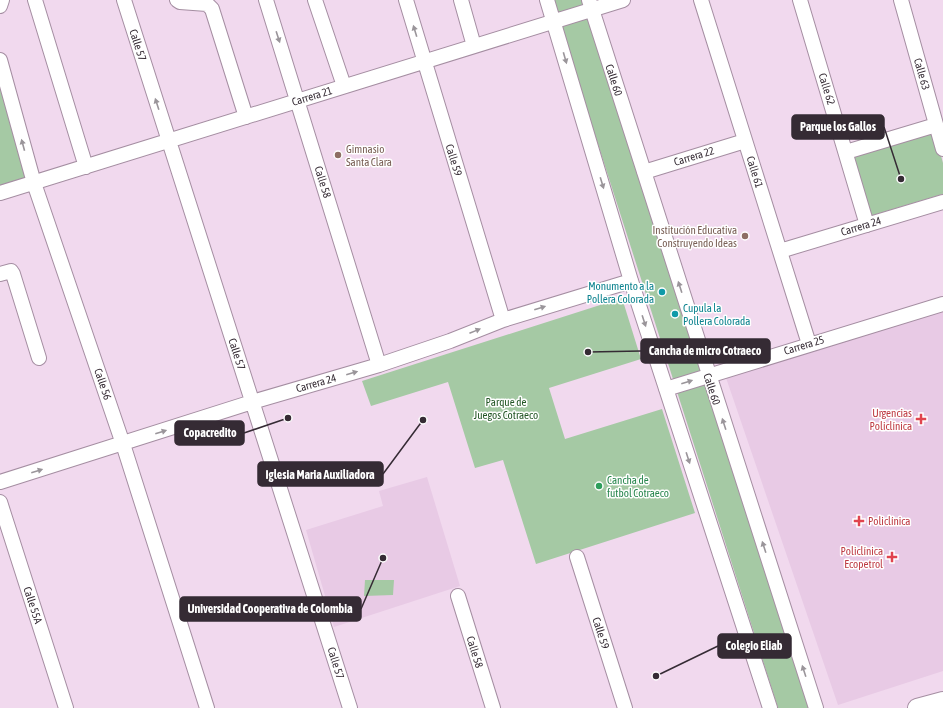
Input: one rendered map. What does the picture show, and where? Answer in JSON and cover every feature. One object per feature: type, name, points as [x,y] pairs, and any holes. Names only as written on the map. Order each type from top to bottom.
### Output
[{"type":"main road","points":[[917,708],[943,701]]},
{"type":"street","points":[[0,6],[2,0]]},
{"type":"street","points":[[35,0],[86,167]]},
{"type":"street","name":"Calle 57","points":[[124,0],[350,708]]},
{"type":"street","points":[[177,0],[180,2],[207,4],[212,9],[246,117]]},
{"type":"street","name":"Calle 58","points":[[266,0],[379,365]]},
{"type":"street","points":[[315,0],[344,86]]},
{"type":"street","name":"Calle 59","points":[[406,0],[503,320]]},
{"type":"street","points":[[461,0],[474,46]]},
{"type":"street","points":[[547,0],[666,389],[770,708]]},
{"type":"street","name":"Carrera 21","points":[[0,193],[554,21],[590,5],[623,0]]},
{"type":"street","name":"Calle 61","points":[[701,0],[809,344]]},
{"type":"street","name":"Calle 62","points":[[800,0],[867,224]]},
{"type":"street","name":"Calle 63","points":[[901,0],[943,148]]},
{"type":"street","name":"Calle 60","points":[[590,5],[816,708]]},
{"type":"street","name":"Calle 56","points":[[0,60],[34,183],[123,444],[207,708]]},
{"type":"street","points":[[846,152],[936,125]]},
{"type":"street","name":"Carrera 22","points":[[644,172],[745,141]]},
{"type":"street","name":"Carrera 24","points":[[780,251],[943,202]]},
{"type":"street","points":[[0,274],[8,271],[11,271],[13,274],[39,358]]},
{"type":"street","name":"Carrera 24","points":[[0,482],[252,402],[379,365],[450,341],[503,320],[632,280]]},
{"type":"street","name":"Carrera 25","points":[[666,389],[943,304]]},
{"type":"street","name":"Calle 55A","points":[[0,502],[66,708]]},
{"type":"street","name":"Calle 59","points":[[577,557],[625,708]]},
{"type":"street","name":"Calle 58","points":[[458,596],[493,708]]},
{"type":"shaded area","name":"Policlínica","points":[[943,306],[943,671],[838,705],[724,372]]},
{"type":"shaded area","points":[[427,477],[460,586],[334,627],[306,530],[383,506],[379,491]]},
{"type":"green space","points":[[552,0],[583,0],[811,708],[778,708]]},
{"type":"green space","points":[[0,84],[36,186],[0,197]]},
{"type":"green space","points":[[934,130],[943,163],[943,194],[870,216],[852,153]]},
{"type":"green space","name":"Parque de Juegos Cotraeco","points":[[622,298],[641,359],[549,388],[565,439],[662,409],[695,513],[536,564],[503,460],[475,468],[448,382],[371,406],[362,381]]},
{"type":"green space","points":[[365,580],[394,580],[393,595],[364,596]]},
{"type":"place","name":"Gimnasio Santa Clara","points":[[338,155]]},
{"type":"place","name":"Parque los Gallos","points":[[901,179]]},
{"type":"place","name":"Institución Educativa Construyendo Ideas","points":[[745,236]]},
{"type":"place","name":"Monumento a la Pollera Colorada","points":[[662,292]]},
{"type":"place","name":"Cupula la Pollera Colorada","points":[[675,314]]},
{"type":"place","name":"Cancha de micro Cotraeco","points":[[588,352]]},
{"type":"place","name":"Copacredito","points":[[288,418]]},
{"type":"place","name":"Urgencias Policlínica","points":[[921,419]]},
{"type":"place","name":"Iglesia Maria Auxiliadora","points":[[423,420]]},
{"type":"place","name":"Cancha de futbol Cotraeco","points":[[599,486]]},
{"type":"place","name":"Policlínica","points":[[859,521]]},
{"type":"place","name":"Policlínica Ecopetrol","points":[[892,557]]},
{"type":"place","name":"Universidad Cooperativa de Colombia","points":[[383,558]]},
{"type":"place","name":"Colegio Eliab","points":[[656,676]]}]
